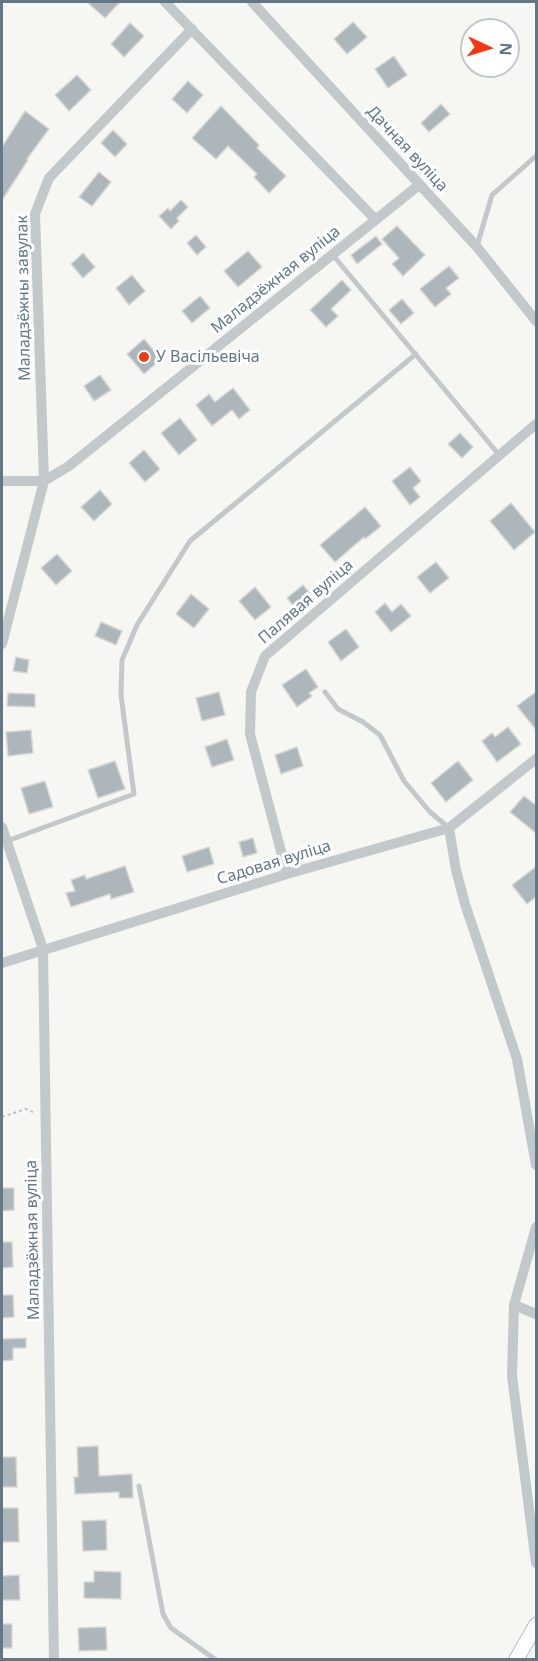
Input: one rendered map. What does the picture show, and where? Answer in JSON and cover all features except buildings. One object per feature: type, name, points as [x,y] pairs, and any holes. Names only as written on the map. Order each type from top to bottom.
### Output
[{"type":"street","points":[[165,2],[375,219]]},
{"type":"street","name":"Дачная вуліца","points":[[252,2],[477,247],[537,321]]},
{"type":"street","name":"Маладзёжны завулак","points":[[44,481],[35,214],[50,178],[192,29]]},
{"type":"street","name":"Маладзёжная вуліца","points":[[44,481],[69,466],[419,184]]},
{"type":"street","name":"Палявая вуліца","points":[[287,874],[250,734],[251,692],[265,657],[537,424]]},
{"type":"street","points":[[2,481],[44,481],[2,644]]},
{"type":"street","name":"Садовая вуліца","points":[[2,963],[287,874],[449,828],[537,759]]},
{"type":"street","name":"Маладзёжная вуліца","points":[[2,827],[43,949],[54,1659]]},
{"type":"street","points":[[449,828],[462,892],[517,1059],[537,1165]]},
{"type":"street","points":[[537,1227],[514,1305],[512,1376],[537,1563]]},
{"type":"street","points":[[514,1305],[537,1314]]},
{"type":"street","points":[[516,1659],[537,1625]]},
{"type":"lane","points":[[477,247],[492,195],[537,156]]},
{"type":"lane","points":[[332,254],[500,456]]},
{"type":"lane","points":[[6,842],[134,794],[121,695],[122,660],[137,625],[190,541],[416,354]]},
{"type":"lane","points":[[325,692],[338,709],[380,735],[404,781],[430,812],[449,828]]},
{"type":"lane","points":[[139,1486],[163,1614],[171,1628],[216,1659]]},
{"type":"place","name":"У Васільевіча","points":[[144,357]]}]
